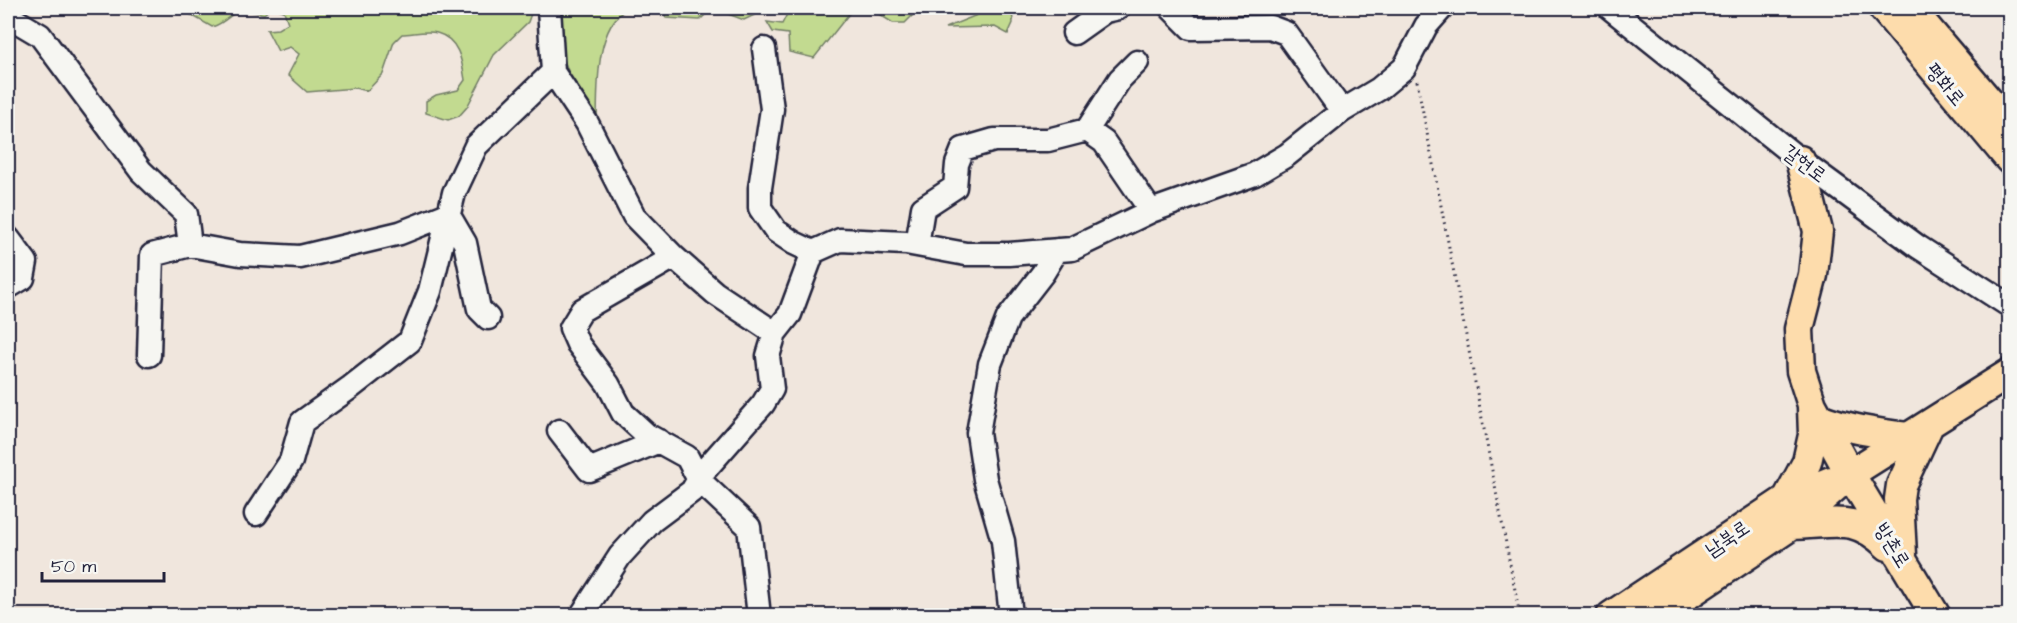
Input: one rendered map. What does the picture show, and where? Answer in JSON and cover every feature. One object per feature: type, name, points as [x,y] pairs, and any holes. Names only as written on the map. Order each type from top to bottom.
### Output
[{"type":"main road","name":"평화로","points":[[1882,8],[2010,160]]},
{"type":"main road","name":"평화로","points":[[1910,8],[2010,126]]},
{"type":"main road","points":[[1800,160],[1818,231],[1813,275],[1799,329],[1801,371],[1815,411],[1807,462],[1789,512],[1828,524],[1852,523],[1873,532],[1902,561]]},
{"type":"main road","name":"남북로","points":[[1611,615],[1789,512],[2010,373]]},
{"type":"main road","points":[[1815,411],[1838,426],[1863,431],[1918,431],[1901,485],[1899,499],[1902,561]]},
{"type":"main road","name":"방촌로","points":[[1815,411],[1850,474],[1936,615]]},
{"type":"main road","name":"남북로","points":[[1656,615],[1789,512]]},
{"type":"street","points":[[549,8],[553,72],[587,123],[634,216],[674,257],[715,293],[775,333]]},
{"type":"street","points":[[1074,33],[1105,11],[1118,8]]},
{"type":"street","points":[[1171,8],[1191,28],[1270,27],[1286,33],[1342,111]]},
{"type":"street","points":[[581,615],[620,556],[652,521],[693,491],[703,472],[763,404],[772,389],[768,356],[775,333],[790,314],[813,252],[840,240],[917,245],[966,254],[1009,254],[1072,249],[1151,211],[1255,174],[1287,155],[1342,111],[1379,89],[1404,68],[1426,26],[1442,8]]},
{"type":"street","name":"갈현로","points":[[1610,8],[1800,160],[1917,246],[2010,306]]},
{"type":"street","points":[[8,16],[40,35],[141,171],[186,214],[190,245]]},
{"type":"street","points":[[764,49],[772,109],[760,188],[760,208],[776,231],[813,252]]},
{"type":"street","points":[[917,245],[923,208],[955,188],[957,164],[963,149],[994,141],[1048,140],[1087,130],[1120,79],[1137,62]]},
{"type":"street","points":[[256,514],[291,461],[302,422],[410,341],[430,291],[454,193],[476,146],[553,72]]},
{"type":"street","points":[[1087,130],[1104,142],[1151,211]]},
{"type":"street","points":[[149,355],[152,255],[190,245],[240,254],[300,257],[400,233],[448,214]]},
{"type":"street","points":[[448,214],[465,243],[479,309],[488,318]]},
{"type":"street","points":[[8,238],[26,262],[23,278],[8,287]]},
{"type":"street","points":[[1011,615],[1003,541],[985,479],[978,433],[990,364],[1008,318],[1043,273],[1057,250]]},
{"type":"street","points":[[674,257],[582,310],[571,328],[578,345],[608,384],[623,413],[646,435],[687,457],[699,480],[749,527],[759,615]]},
{"type":"street","points":[[559,431],[589,470],[659,441]]},
{"type":"path","points":[[1412,54],[1520,615]]},
{"type":"green space","points":[[193,8],[271,8],[264,14],[241,9],[212,27],[191,15]]},
{"type":"green space","points":[[275,8],[533,8],[528,22],[494,55],[467,107],[459,116],[448,120],[426,113],[426,101],[436,95],[458,90],[465,80],[455,45],[444,36],[429,32],[402,34],[394,42],[383,74],[367,91],[355,88],[307,92],[288,75],[299,54],[290,47],[278,51],[267,30],[278,29],[288,23],[284,11]]},
{"type":"green space","points":[[558,8],[628,8],[617,17],[603,46],[598,80],[597,129],[574,85],[563,57],[558,26]]},
{"type":"green space","points":[[663,8],[712,8],[700,20],[666,18]]},
{"type":"green space","points":[[712,8],[863,8],[852,10],[814,58],[789,52],[788,34],[773,32],[767,22],[782,24],[788,12],[767,9],[744,20]]},
{"type":"green space","points":[[869,8],[920,8],[905,23],[893,23]]},
{"type":"green space","points":[[994,8],[1012,8],[1013,23],[1008,34],[995,27],[945,28]]}]
